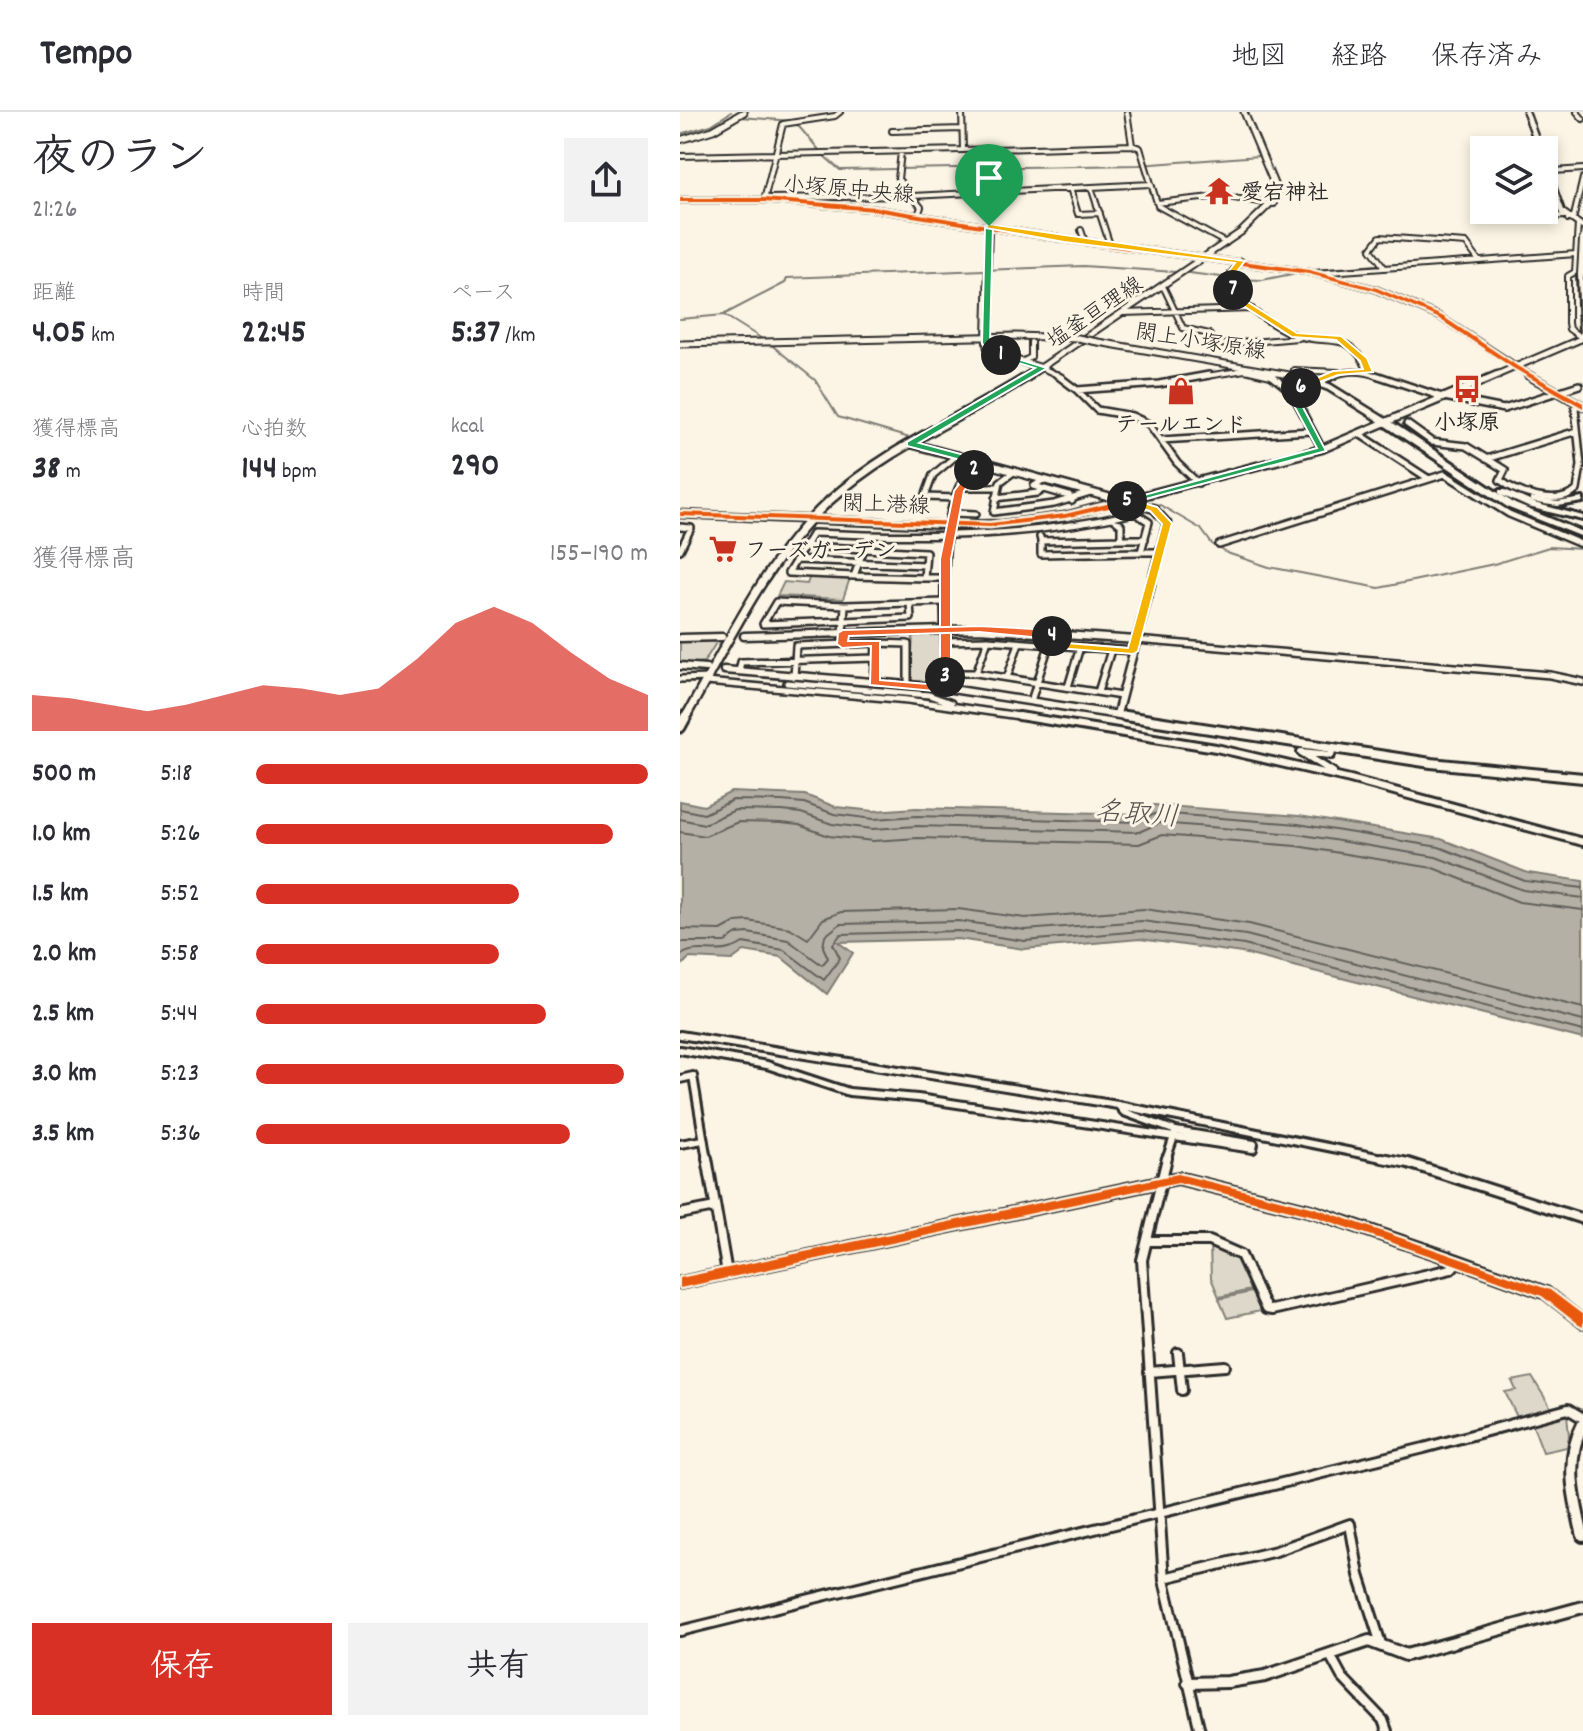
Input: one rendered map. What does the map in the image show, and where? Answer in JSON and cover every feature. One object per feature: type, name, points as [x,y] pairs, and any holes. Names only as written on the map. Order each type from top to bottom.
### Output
[{"type":"highway","points":[[1583,240],[1580,273],[1583,337]]},
{"type":"highway","points":[[1387,423],[1522,511],[1583,535]]},
{"type":"highway","points":[[1486,485],[1550,503],[1583,500]]},
{"type":"highway","points":[[1486,485],[1537,510],[1583,520]]},
{"type":"main road","points":[[1244,112],[1276,184],[1274,204]]},
{"type":"main road","name":"塩釜亘理線","points":[[680,727],[759,592],[810,520],[843,489],[915,441],[1042,368],[1226,243],[1274,204]]},
{"type":"street","points":[[840,112],[835,116],[783,124],[765,199],[912,196],[1151,184]]},
{"type":"street","points":[[962,112],[963,150]]},
{"type":"street","points":[[1127,112],[1132,145]]},
{"type":"street","points":[[1526,112],[1535,136]]},
{"type":"street","points":[[1577,112],[1583,119]]},
{"type":"street","points":[[680,140],[713,130],[739,115]]},
{"type":"street","points":[[892,131],[962,129]]},
{"type":"street","points":[[680,156],[1132,145],[1140,148],[1157,203],[1170,215],[1226,243]]},
{"type":"street","points":[[901,152],[898,179],[921,207],[919,216]]},
{"type":"street","points":[[1558,171],[1583,169]]},
{"type":"street","points":[[1569,217],[1583,178]]},
{"type":"street","points":[[1091,187],[1110,245]]},
{"type":"street","points":[[1070,188],[1078,214],[1100,213]]},
{"type":"street","points":[[1558,192],[1569,217],[1581,226],[1576,254],[1580,273],[1568,276],[1568,323],[1569,329],[1583,337]]},
{"type":"street","points":[[1157,203],[1220,196],[1274,204]]},
{"type":"street","points":[[835,205],[843,197]]},
{"type":"street","name":"小塚原中央線","points":[[680,200],[765,199],[835,205],[1315,273],[1412,303],[1458,327],[1515,367],[1581,405]]},
{"type":"street","points":[[1558,217],[1583,217]]},
{"type":"street","points":[[989,226],[986,337],[990,350],[1065,378],[1097,410],[1145,421],[1177,463],[1198,483]]},
{"type":"street","points":[[1081,230],[1085,242]]},
{"type":"street","points":[[1384,267],[1371,249],[1380,237],[1466,243],[1479,261]]},
{"type":"street","points":[[1315,273],[1576,254]]},
{"type":"street","points":[[1241,261],[1231,273],[1234,296],[1302,338]]},
{"type":"street","points":[[1160,287],[1164,288],[1183,328],[1209,334],[1215,345],[1338,338],[1361,354],[1368,372]]},
{"type":"street","points":[[1123,313],[1252,309]]},
{"type":"street","points":[[680,344],[986,337]]},
{"type":"street","name":"閖上小塚原線","points":[[986,337],[1078,338],[1278,371],[1318,382],[1387,423]]},
{"type":"street","name":"閖上港線","points":[[680,514],[952,525],[1025,522],[1132,500],[1322,449],[1361,435],[1583,337]]},
{"type":"street","points":[[1024,361],[1031,357],[1031,342]]},
{"type":"street","points":[[1294,370],[1368,372],[1446,397],[1504,409],[1579,385]]},
{"type":"street","points":[[1077,390],[1170,383],[1237,371],[1267,374],[1289,389],[1322,449]]},
{"type":"street","points":[[1289,389],[1306,388],[1341,372]]},
{"type":"street","points":[[1407,424],[1436,444],[1462,445],[1505,470],[1501,482],[1532,495],[1569,496],[1577,490],[1581,479],[1575,408],[1581,405]]},
{"type":"street","points":[[1161,440],[1311,431]]},
{"type":"street","points":[[1486,459],[1577,431]]},
{"type":"street","points":[[1361,435],[1429,479]]},
{"type":"street","points":[[915,441],[1118,503]]},
{"type":"street","points":[[957,455],[933,475],[925,497],[957,498]]},
{"type":"street","points":[[945,688],[945,578],[949,539],[960,487],[968,475],[983,463]]},
{"type":"street","points":[[1015,471],[1000,482],[994,512],[1072,501],[1090,493]]},
{"type":"street","points":[[1219,545],[1445,474],[1509,514],[1583,545]]},
{"type":"street","points":[[1043,480],[1034,486],[1069,496],[1072,501]]},
{"type":"street","points":[[960,487],[999,487]]},
{"type":"street","points":[[996,498],[1038,493],[1044,489]]},
{"type":"street","points":[[1117,714],[1166,526],[1166,520],[1154,509],[1132,500]]},
{"type":"street","points":[[954,513],[976,514]]},
{"type":"street","points":[[945,578],[788,573],[813,533],[949,539],[1040,533],[1135,513],[1147,519],[1149,526],[1141,552]]},
{"type":"street","points":[[1114,519],[1121,525],[1121,539]]},
{"type":"street","points":[[1149,526],[1166,526]]},
{"type":"street","points":[[680,527],[691,528],[680,550]]},
{"type":"street","points":[[1040,533],[1041,554],[1159,552]]},
{"type":"street","points":[[854,576],[869,536]]},
{"type":"street","points":[[924,578],[929,539]]},
{"type":"street","points":[[1041,541],[1145,539]]},
{"type":"street","points":[[805,546],[926,552]]},
{"type":"street","points":[[796,560],[925,565]]},
{"type":"street","points":[[910,603],[911,618],[763,624],[776,602],[845,605],[910,603],[945,602]]},
{"type":"street","points":[[842,644],[845,605]]},
{"type":"street","points":[[744,636],[945,629],[1053,633],[1550,675],[1583,682]]},
{"type":"street","points":[[1031,701],[1053,633]]},
{"type":"street","points":[[680,638],[722,637]]},
{"type":"street","points":[[945,641],[988,640],[1133,651]]},
{"type":"street","points":[[976,673],[988,640]]},
{"type":"street","points":[[874,683],[876,643]]},
{"type":"street","points":[[1007,678],[1019,643]]},
{"type":"street","points":[[790,680],[796,646],[908,644],[908,685]]},
{"type":"street","points":[[1068,687],[1080,647]]},
{"type":"street","points":[[1098,692],[1111,650]]},
{"type":"street","points":[[739,671],[741,662],[875,658]]},
{"type":"street","points":[[680,666],[706,668]]},
{"type":"street","points":[[724,670],[929,695],[962,708]]},
{"type":"street","points":[[945,673],[976,673],[1121,696]]},
{"type":"street","points":[[680,679],[908,700],[1201,745],[1342,777],[1583,842]]},
{"type":"street","points":[[790,680],[945,688],[1431,763],[1583,778]]},
{"type":"street","points":[[1333,748],[1331,755],[1301,752],[1301,755],[1342,777]]},
{"type":"street","points":[[680,1035],[1119,1106],[1408,1163],[1583,1219]]},
{"type":"street","points":[[680,1050],[767,1065],[849,1092],[918,1098],[1174,1134],[1254,1144],[1253,1149],[1174,1134],[1124,1112],[1119,1106]]},
{"type":"street","points":[[680,1079],[693,1076],[727,1273]]},
{"type":"street","points":[[1174,1134],[1142,1260],[1164,1578],[1200,1731]]},
{"type":"street","points":[[680,1144],[703,1140]]},
{"type":"street","points":[[680,1283],[1163,1180],[1189,1180],[1315,1212],[1458,1261],[1546,1293],[1583,1322]]},
{"type":"street","points":[[680,1214],[715,1207]]},
{"type":"street","points":[[1147,1241],[1209,1241],[1241,1255],[1266,1309],[1272,1310],[1451,1269],[1458,1261]]},
{"type":"street","points":[[1178,1353],[1182,1390]]},
{"type":"street","points":[[1149,1372],[1225,1366]]},
{"type":"street","points":[[680,1631],[1424,1448],[1568,1409],[1583,1421],[1574,1443],[1573,1460],[1583,1536]]},
{"type":"street","points":[[1164,1578],[1276,1551],[1350,1524],[1357,1544],[1355,1557],[1360,1579],[1381,1644]]},
{"type":"street","points":[[1188,1683],[1228,1682],[1265,1676],[1369,1641],[1406,1655],[1583,1607]]},
{"type":"street","points":[[1330,1655],[1342,1677],[1383,1720],[1387,1731]]},
{"type":"shaded area","points":[[810,576],[850,578],[843,599],[777,596],[784,582],[807,584]]},
{"type":"shaded area","points":[[940,634],[942,684],[910,682],[913,635]]},
{"type":"shaded area","points":[[680,642],[716,643],[704,662],[680,665]]},
{"type":"shaded area","points":[[1210,1245],[1242,1259],[1255,1289],[1219,1297],[1211,1278]]},
{"type":"shaded area","points":[[1256,1291],[1265,1310],[1227,1318],[1219,1299]]},
{"type":"shaded area","points":[[1532,1377],[1553,1411],[1518,1419],[1505,1392],[1516,1390],[1512,1381]]},
{"type":"shaded area","points":[[1567,1414],[1567,1447],[1543,1452],[1532,1423]]},
{"type":"water","points":[[731,792],[805,795],[836,807],[874,811],[916,808],[1139,814],[1154,805],[1299,816],[1441,839],[1528,873],[1583,881],[1583,1039],[1242,953],[1140,939],[1024,949],[958,939],[838,942],[853,953],[827,994],[781,957],[744,951],[732,960],[689,958],[680,967],[680,801],[704,806]]},
{"type":"waterway","points":[[680,134],[711,125],[731,112]]},
{"type":"waterway","points":[[740,117],[794,121],[820,151]]},
{"type":"waterway","points":[[824,156],[840,170],[1139,165],[1259,156]]},
{"type":"waterway","points":[[1483,259],[1496,258]]},
{"type":"waterway","points":[[1387,265],[1474,259]]},
{"type":"waterway","points":[[1314,270],[1377,265]]},
{"type":"waterway","points":[[725,314],[785,283],[787,278],[1083,266],[1176,272]]},
{"type":"waterway","points":[[1189,273],[1229,278]]},
{"type":"waterway","points":[[1236,279],[1262,280],[1297,273]]},
{"type":"waterway","points":[[680,319],[724,315],[764,340]]},
{"type":"waterway","points":[[769,343],[815,380],[838,417],[913,439]]},
{"type":"waterway","points":[[919,441],[1125,497]]},
{"type":"waterway","points":[[1139,500],[1160,505],[1201,529],[1212,544],[1227,553],[1269,567],[1379,588],[1494,564],[1549,547],[1583,549]]},
{"type":"cycle path","points":[[680,200],[764,200],[875,209],[1064,239],[1309,272],[1375,289],[1440,317],[1515,367],[1583,406]]},
{"type":"cycle path","points":[[680,514],[990,525],[1065,516],[1132,500]]},
{"type":"cycle path","points":[[680,1283],[1178,1178],[1315,1212],[1458,1261],[1546,1293],[1583,1322]]},
{"type":"place","name":"愛宕神社","points":[[1219,191]]},
{"type":"place","name":"小塚原","points":[[1467,389]]},
{"type":"place","name":"テールエンド","points":[[1181,391]]},
{"type":"place","name":"フーズガーデン","points":[[723,549]]},
{"type":"route","points":[[989,226],[987,347],[994,353],[1042,368],[911,444],[983,463],[968,475],[960,487],[945,559],[945,602],[945,621],[945,623],[945,629],[945,688],[874,683],[876,643],[842,644],[843,633],[933,629],[945,629],[956,629],[1011,630],[1053,633],[1049,645],[1133,651],[1167,523],[1154,509],[1127,501],[1322,449],[1289,389],[1306,388],[1341,372],[1368,372],[1361,354],[1338,338],[1295,336],[1234,296],[1231,273],[1241,261],[1064,239],[989,226]]},
{"type":"water label","name":"名取川","points":[[1137,812]]}]
